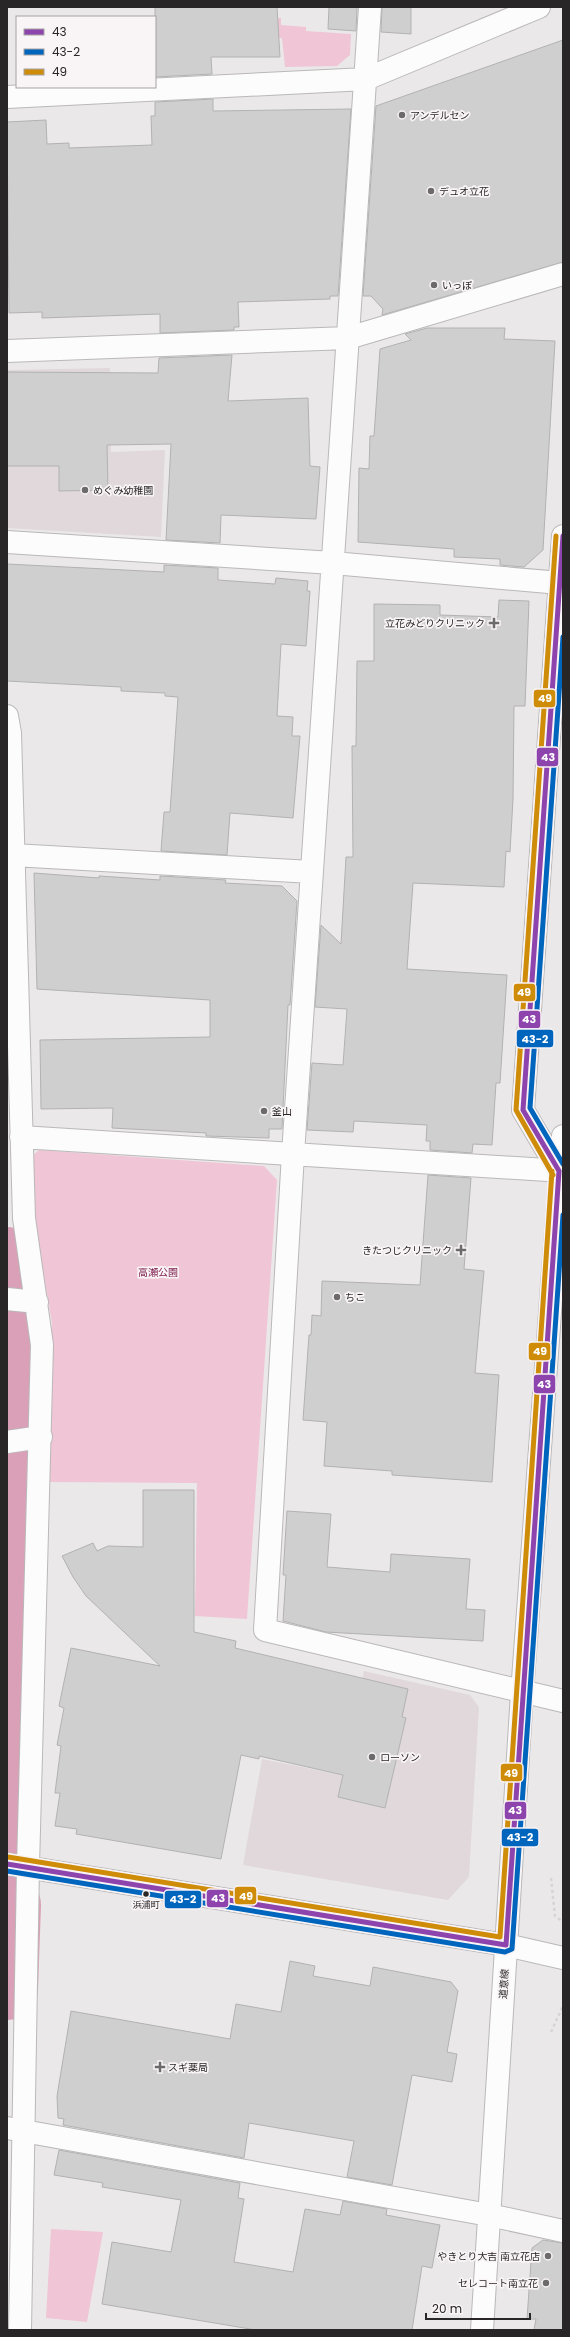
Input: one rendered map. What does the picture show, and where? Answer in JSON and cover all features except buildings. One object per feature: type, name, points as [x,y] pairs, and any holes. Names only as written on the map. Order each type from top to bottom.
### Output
[{"type":"street","points":[[370,7],[293,1154],[265,1630],[522,1693],[563,1701]]},
{"type":"street","points":[[7,97],[366,79],[539,7]]},
{"type":"street","points":[[7,351],[348,338],[563,274]]},
{"type":"street","points":[[562,1170],[523,1110],[563,536]]},
{"type":"street","points":[[7,542],[333,563],[560,583]]},
{"type":"street","points":[[7,716],[10,732],[13,855],[14,1108],[21,1137],[13,1163],[24,1218],[33,1301],[42,1345],[35,1438],[18,1865],[15,2129],[20,2330]]},
{"type":"street","points":[[13,855],[312,872]]},
{"type":"street","name":"道意線","points":[[482,2330],[522,1693],[562,1170],[563,1136]]},
{"type":"street","points":[[21,1137],[562,1170]]},
{"type":"street","points":[[7,1299],[33,1301]]},
{"type":"street","points":[[7,1442],[35,1438]]},
{"type":"street","points":[[18,1865],[506,1945],[563,1958]]},
{"type":"street","points":[[15,2129],[489,2215],[563,2232]]},
{"type":"path","points":[[551,1878],[555,1916],[563,1922]]},
{"type":"path","points":[[551,2032],[563,2006]]},
{"type":"shaded area","name":"めぐみ幼稚園","points":[[110,368],[111,452],[165,450],[161,537],[7,528],[7,370]]},
{"type":"shaded area","points":[[364,1671],[470,1695],[479,1707],[469,1877],[448,1900],[243,1865],[262,1759],[341,1775]]},
{"type":"green space","points":[[281,18],[281,25],[306,27],[306,31],[351,34],[350,55],[337,66],[285,67],[282,38],[264,39],[264,19]]},
{"type":"green space","name":"高瀬公園","points":[[39,1150],[264,1166],[277,1180],[247,1619],[195,1616],[197,1483],[49,1482],[52,1323],[36,1230],[30,1158]]},
{"type":"green space","points":[[51,2229],[103,2232],[87,2322],[46,2318]]},
{"type":"waterway","points":[[7,1258],[18,1329],[8,1824]]},
{"type":"waterway","points":[[7,1989],[10,1905]]},
{"type":"transit line","name":"49","points":[[553,1175],[516,1110],[556,536]]},
{"type":"transit line","name":"43","points":[[559,1171],[523,1110],[563,536]]},
{"type":"transit line","name":"43-2","points":[[563,637],[530,1108],[563,1164]]},
{"type":"transit line","name":"49","points":[[8,1857],[500,1937],[552,1171]]},
{"type":"transit line","name":"43","points":[[7,1864],[506,1945],[559,1171]]},
{"type":"transit line","name":"43-2","points":[[7,1871],[505,1952],[512,1949],[563,1215]]},
{"type":"place","name":"アンデルセン","points":[[402,115]]},
{"type":"place","name":"デュオ立花","points":[[431,191]]},
{"type":"place","name":"いっぽ","points":[[434,285]]},
{"type":"place","name":"めぐみ幼稚園","points":[[85,490]]},
{"type":"place","name":"立花みどりクリニック","points":[[494,623]]},
{"type":"place","name":"釜山","points":[[264,1111]]},
{"type":"place","name":"きたつじクリニック","points":[[461,1250]]},
{"type":"place","name":"ちこ","points":[[337,1297]]},
{"type":"place","name":"ローソン","points":[[372,1757]]},
{"type":"place","name":"浜浦町","points":[[146,1894]]},
{"type":"place","name":"スギ薬局","points":[[160,2067]]},
{"type":"place","name":"やきとり大吉 南立花店","points":[[548,2256]]},
{"type":"place","name":"セレコート南立花","points":[[546,2283]]}]
